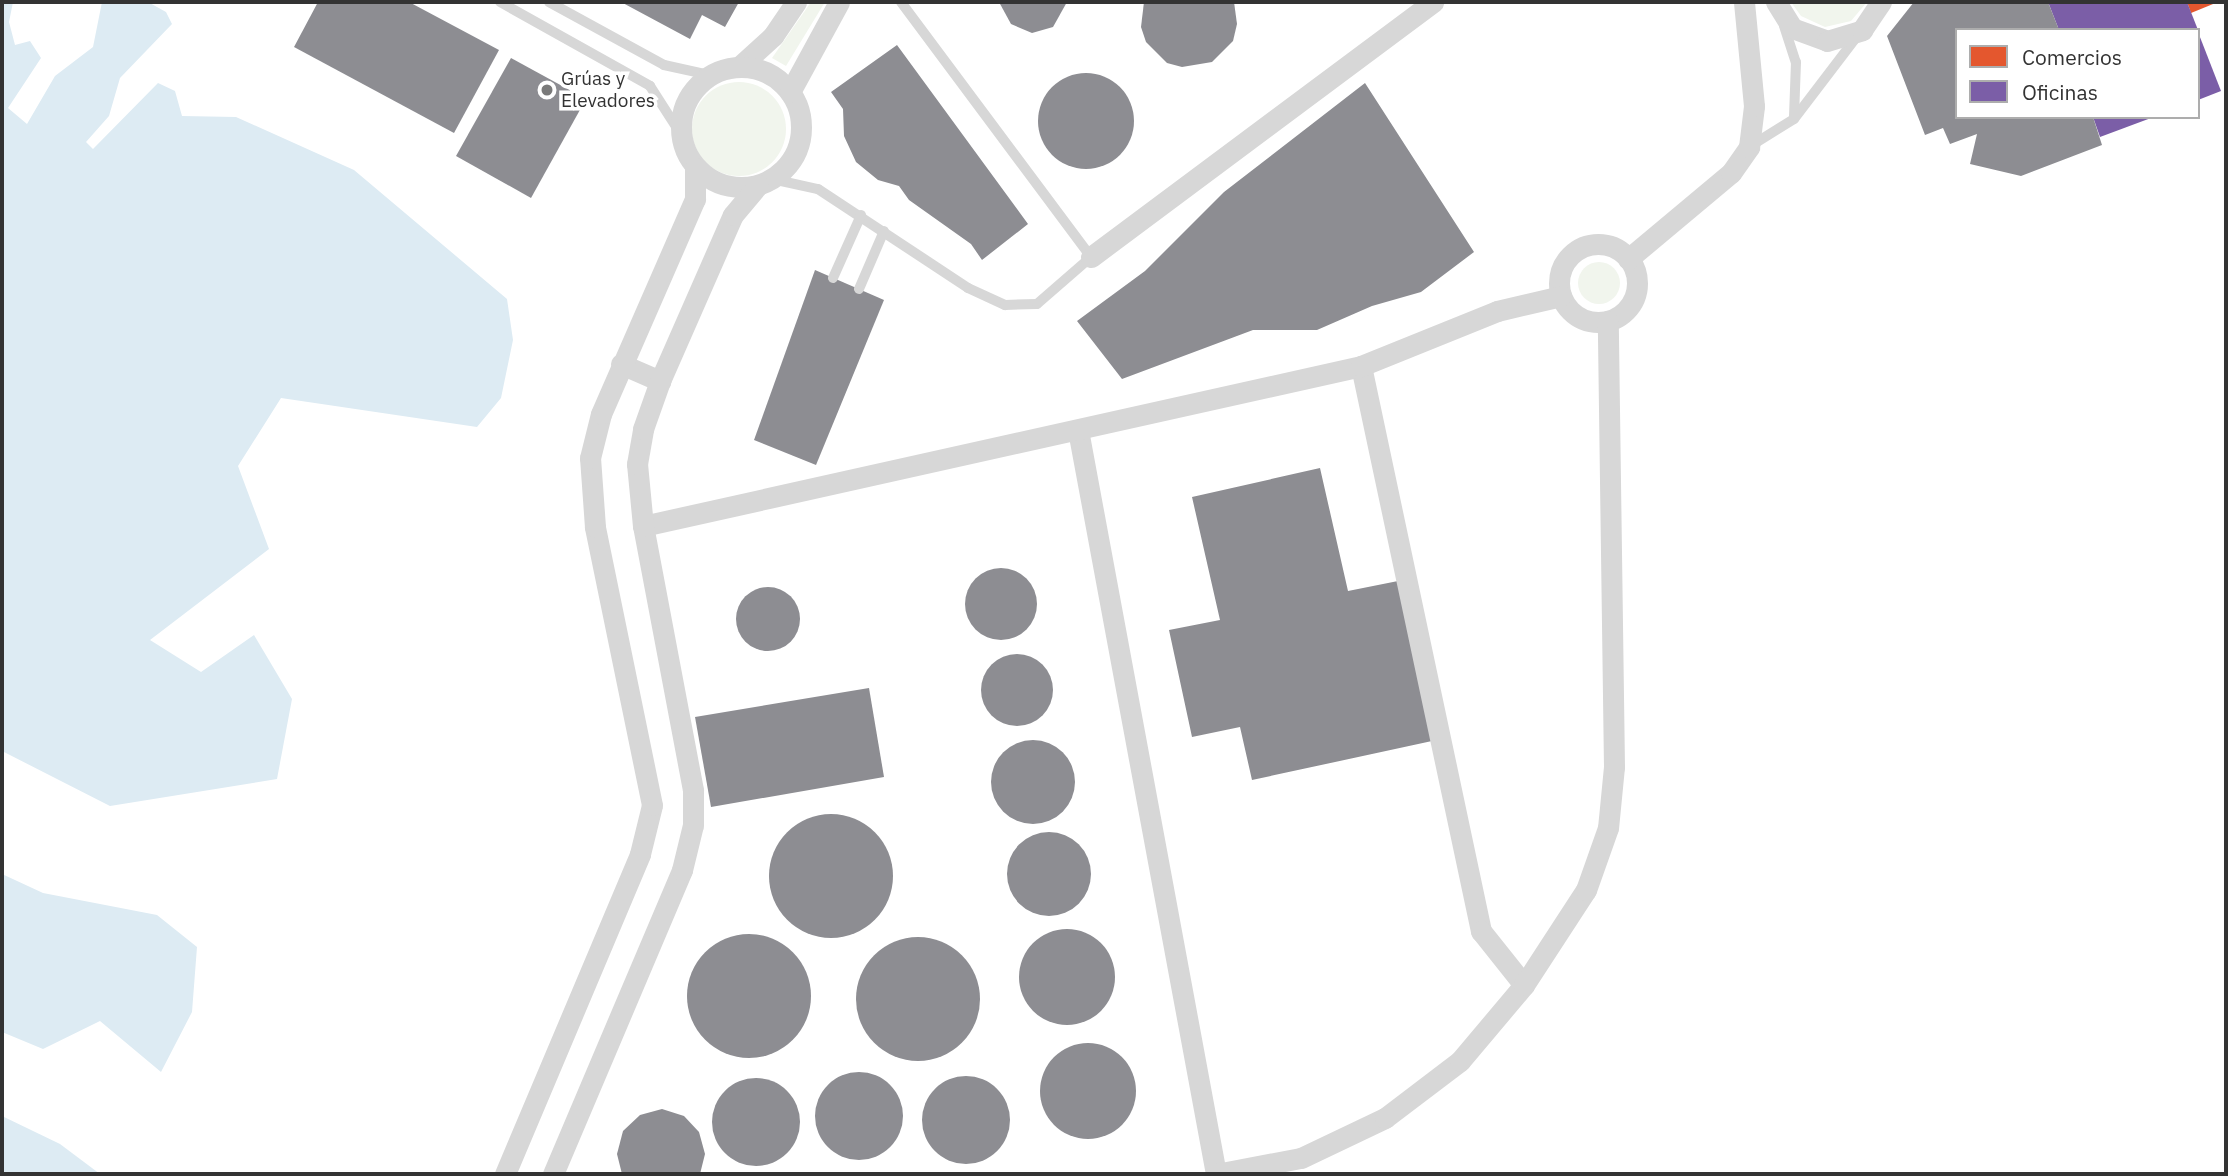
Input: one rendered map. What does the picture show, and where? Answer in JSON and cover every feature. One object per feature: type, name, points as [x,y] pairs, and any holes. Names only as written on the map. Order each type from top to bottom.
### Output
[{"type":"street","points":[[505,1174],[640,854],[652,805],[595,527],[590,458],[601,414],[621,364],[695,199],[695,168],[680,132],[686,100],[709,75],[740,66],[773,36],[796,2]]},
{"type":"street","points":[[790,92],[839,2]]},
{"type":"street","points":[[1091,257],[1433,2]]},
{"type":"street","points":[[1628,259],[1731,173],[1749,147],[1754,106],[1744,2]]},
{"type":"street","points":[[1778,8],[1793,28],[1827,41],[1862,30],[1881,5]]},
{"type":"street","points":[[553,1174],[682,870],[693,825],[693,790],[643,526],[637,464],[643,429],[660,381],[733,215],[792,158],[802,130],[790,92],[768,74],[740,66]]},
{"type":"street","points":[[695,168],[724,186],[765,182]]},
{"type":"street","points":[[1596,244],[1608,246],[1628,259],[1637,283],[1635,296],[1620,316],[1608,321],[1585,320],[1562,296],[1561,273],[1574,253],[1596,244]]},
{"type":"street","points":[[643,526],[1362,366],[1497,311],[1562,296]]},
{"type":"street","points":[[1078,430],[1216,1174],[1300,1158],[1385,1118],[1460,1061],[1524,985],[1587,890],[1608,828],[1614,767],[1608,321]]},
{"type":"street","points":[[621,364],[660,381]]},
{"type":"street","points":[[1362,366],[1481,931],[1524,985]]},
{"type":"lane","points":[[500,2],[650,86],[680,132]]},
{"type":"lane","points":[[549,2],[664,65],[709,75]]},
{"type":"lane","points":[[765,182],[818,190],[861,215],[968,288],[1005,305],[1037,304],[1091,257],[901,2]]},
{"type":"lane","points":[[1778,8],[1796,62],[1794,119]]},
{"type":"lane","points":[[1749,147],[1794,119],[1862,30]]},
{"type":"lane","points":[[833,278],[861,215]]},
{"type":"lane","points":[[859,289],[884,231]]},
{"type":"shaded area","points":[[2,2],[13,2],[9,22],[15,45],[30,41],[41,58],[8,108],[27,124],[55,76],[93,47],[102,2],[148,2],[166,12],[172,24],[120,78],[109,116],[86,142],[93,149],[158,83],[175,91],[182,116],[236,117],[354,170],[507,299],[513,340],[501,398],[477,427],[281,398],[238,466],[269,549],[150,640],[201,672],[254,635],[292,699],[277,779],[110,806],[2,751]]},
{"type":"shaded area","points":[[811,2],[825,2],[786,66],[772,58]]},
{"type":"shaded area","points":[[1791,2],[1867,2],[1851,21],[1825,27],[1801,16]]},
{"type":"shaded area","points":[[739,82],[757,86],[772,96],[782,111],[786,129],[782,147],[772,162],[757,172],[739,176],[721,172],[706,162],[696,147],[692,129],[696,111],[706,96],[721,86]]},
{"type":"shaded area","points":[[1599,262],[1614,268],[1620,283],[1614,298],[1599,304],[1584,298],[1578,283],[1584,268]]},
{"type":"shaded area","points":[[2,874],[43,893],[157,915],[197,947],[192,1012],[161,1072],[100,1021],[43,1049],[2,1032]]},
{"type":"shaded area","points":[[2,1116],[60,1144],[100,1174],[2,1174]]},
{"type":"building: Comercios","points":[[2187,2],[2218,2],[2191,13]]},
{"type":"building: Oficinas","points":[[2048,2],[2187,2],[2197,28],[2058,28]]},
{"type":"building: Oficinas","points":[[2200,37],[2221,91],[2200,99]]},
{"type":"building: Oficinas","points":[[2094,119],[2148,119],[2100,137]]},
{"type":"building: Industria","points":[[318,2],[409,2],[499,50],[454,133],[294,47]]},
{"type":"building: Industria","points":[[621,2],[739,2],[725,27],[702,15],[690,39]]},
{"type":"building: Industria","points":[[999,2],[1067,2],[1053,27],[1032,33],[1011,24]]},
{"type":"building: Industria","points":[[1144,2],[1234,2],[1237,24],[1233,41],[1212,62],[1182,67],[1167,63],[1146,42],[1141,27]]},
{"type":"building: Industria","points":[[1914,2],[2048,2],[2058,28],[1955,28],[1955,119],[2094,119],[2102,145],[2021,176],[1970,164],[1977,134],[1950,144],[1943,128],[1925,135],[1887,36]]},
{"type":"building: Industria","points":[[897,45],[1028,224],[982,260],[971,244],[909,200],[899,186],[878,180],[856,162],[844,136],[843,109],[831,92]]},
{"type":"building: Industria","points":[[511,58],[586,99],[531,198],[456,156]]},
{"type":"building: Industria","points":[[1086,73],[1104,76],[1120,87],[1131,103],[1134,121],[1131,139],[1120,155],[1104,166],[1086,169],[1068,166],[1052,155],[1041,139],[1038,121],[1041,103],[1052,87],[1068,76]]},
{"type":"building: Industria","points":[[1365,83],[1474,252],[1421,292],[1372,306],[1317,330],[1253,330],[1122,379],[1077,321],[1145,271],[1224,192]]},
{"type":"building: Industria","points":[[815,270],[884,300],[816,465],[754,440]]},
{"type":"building: Industria","points":[[1320,468],[1348,591],[1398,581],[1432,741],[1252,780],[1240,727],[1192,737],[1169,630],[1220,620],[1192,497]]},
{"type":"building: Industria","points":[[994,568],[1008,568],[1027,578],[1037,597],[1037,611],[1027,630],[1008,640],[994,640],[975,630],[965,611],[965,597],[975,578]]},
{"type":"building: Industria","points":[[768,587],[786,593],[794,601],[800,619],[794,637],[786,645],[768,651],[750,645],[742,637],[736,619],[742,601],[750,593]]},
{"type":"building: Industria","points":[[1024,654],[1043,664],[1051,676],[1051,704],[1043,716],[1031,724],[1010,726],[991,716],[983,704],[981,683],[991,664],[1003,656]]},
{"type":"building: Industria","points":[[869,688],[884,777],[711,807],[695,717]]},
{"type":"building: Industria","points":[[1033,740],[1049,743],[1068,759],[1075,782],[1072,798],[1056,817],[1033,824],[1017,821],[998,805],[991,782],[994,766],[1010,747]]},
{"type":"building: Industria","points":[[831,814],[855,818],[875,832],[889,852],[893,876],[889,900],[875,920],[855,934],[831,938],[807,934],[787,920],[773,900],[769,876],[773,852],[787,832],[807,818]]},
{"type":"building: Industria","points":[[1049,832],[1072,839],[1084,851],[1091,874],[1084,897],[1072,909],[1049,916],[1026,909],[1014,897],[1007,874],[1014,851],[1026,839]]},
{"type":"building: Industria","points":[[1067,929],[1085,932],[1101,943],[1112,959],[1115,977],[1112,995],[1101,1011],[1085,1022],[1067,1025],[1049,1022],[1033,1011],[1022,995],[1019,977],[1022,959],[1033,943],[1049,932]]},
{"type":"building: Industria","points":[[749,934],[773,939],[793,952],[806,972],[811,996],[806,1020],[793,1040],[773,1053],[749,1058],[725,1053],[705,1040],[692,1020],[687,996],[692,972],[705,952],[725,939]]},
{"type":"building: Industria","points":[[918,937],[942,942],[962,955],[975,975],[980,999],[975,1023],[962,1043],[942,1056],[918,1061],[894,1056],[874,1043],[861,1023],[856,999],[861,975],[874,955],[894,942]]},
{"type":"building: Industria","points":[[1088,1043],[1106,1046],[1122,1057],[1133,1073],[1136,1091],[1133,1109],[1122,1125],[1106,1136],[1088,1139],[1070,1136],[1054,1125],[1043,1109],[1040,1091],[1043,1073],[1054,1057],[1070,1046]]},
{"type":"building: Industria","points":[[859,1072],[876,1076],[890,1085],[899,1099],[903,1116],[899,1133],[890,1147],[876,1156],[859,1160],[842,1156],[828,1147],[819,1133],[815,1116],[819,1099],[828,1085],[842,1076]]},
{"type":"building: Industria","points":[[957,1076],[975,1076],[991,1083],[1003,1095],[1010,1111],[1010,1129],[1003,1145],[991,1157],[975,1164],[957,1164],[941,1157],[929,1145],[922,1129],[922,1111],[929,1095],[941,1083]]},
{"type":"building: Industria","points":[[756,1078],[773,1082],[787,1091],[796,1105],[800,1122],[796,1139],[787,1153],[773,1162],[756,1166],[739,1162],[725,1153],[716,1139],[712,1122],[716,1105],[725,1091],[739,1082]]},
{"type":"building: Industria","points":[[662,1109],[684,1116],[699,1132],[705,1154],[700,1174],[622,1174],[617,1154],[623,1131],[640,1115]]},
{"type":"place","name":"Grúas y Elevadores","points":[[547,90]]}]
